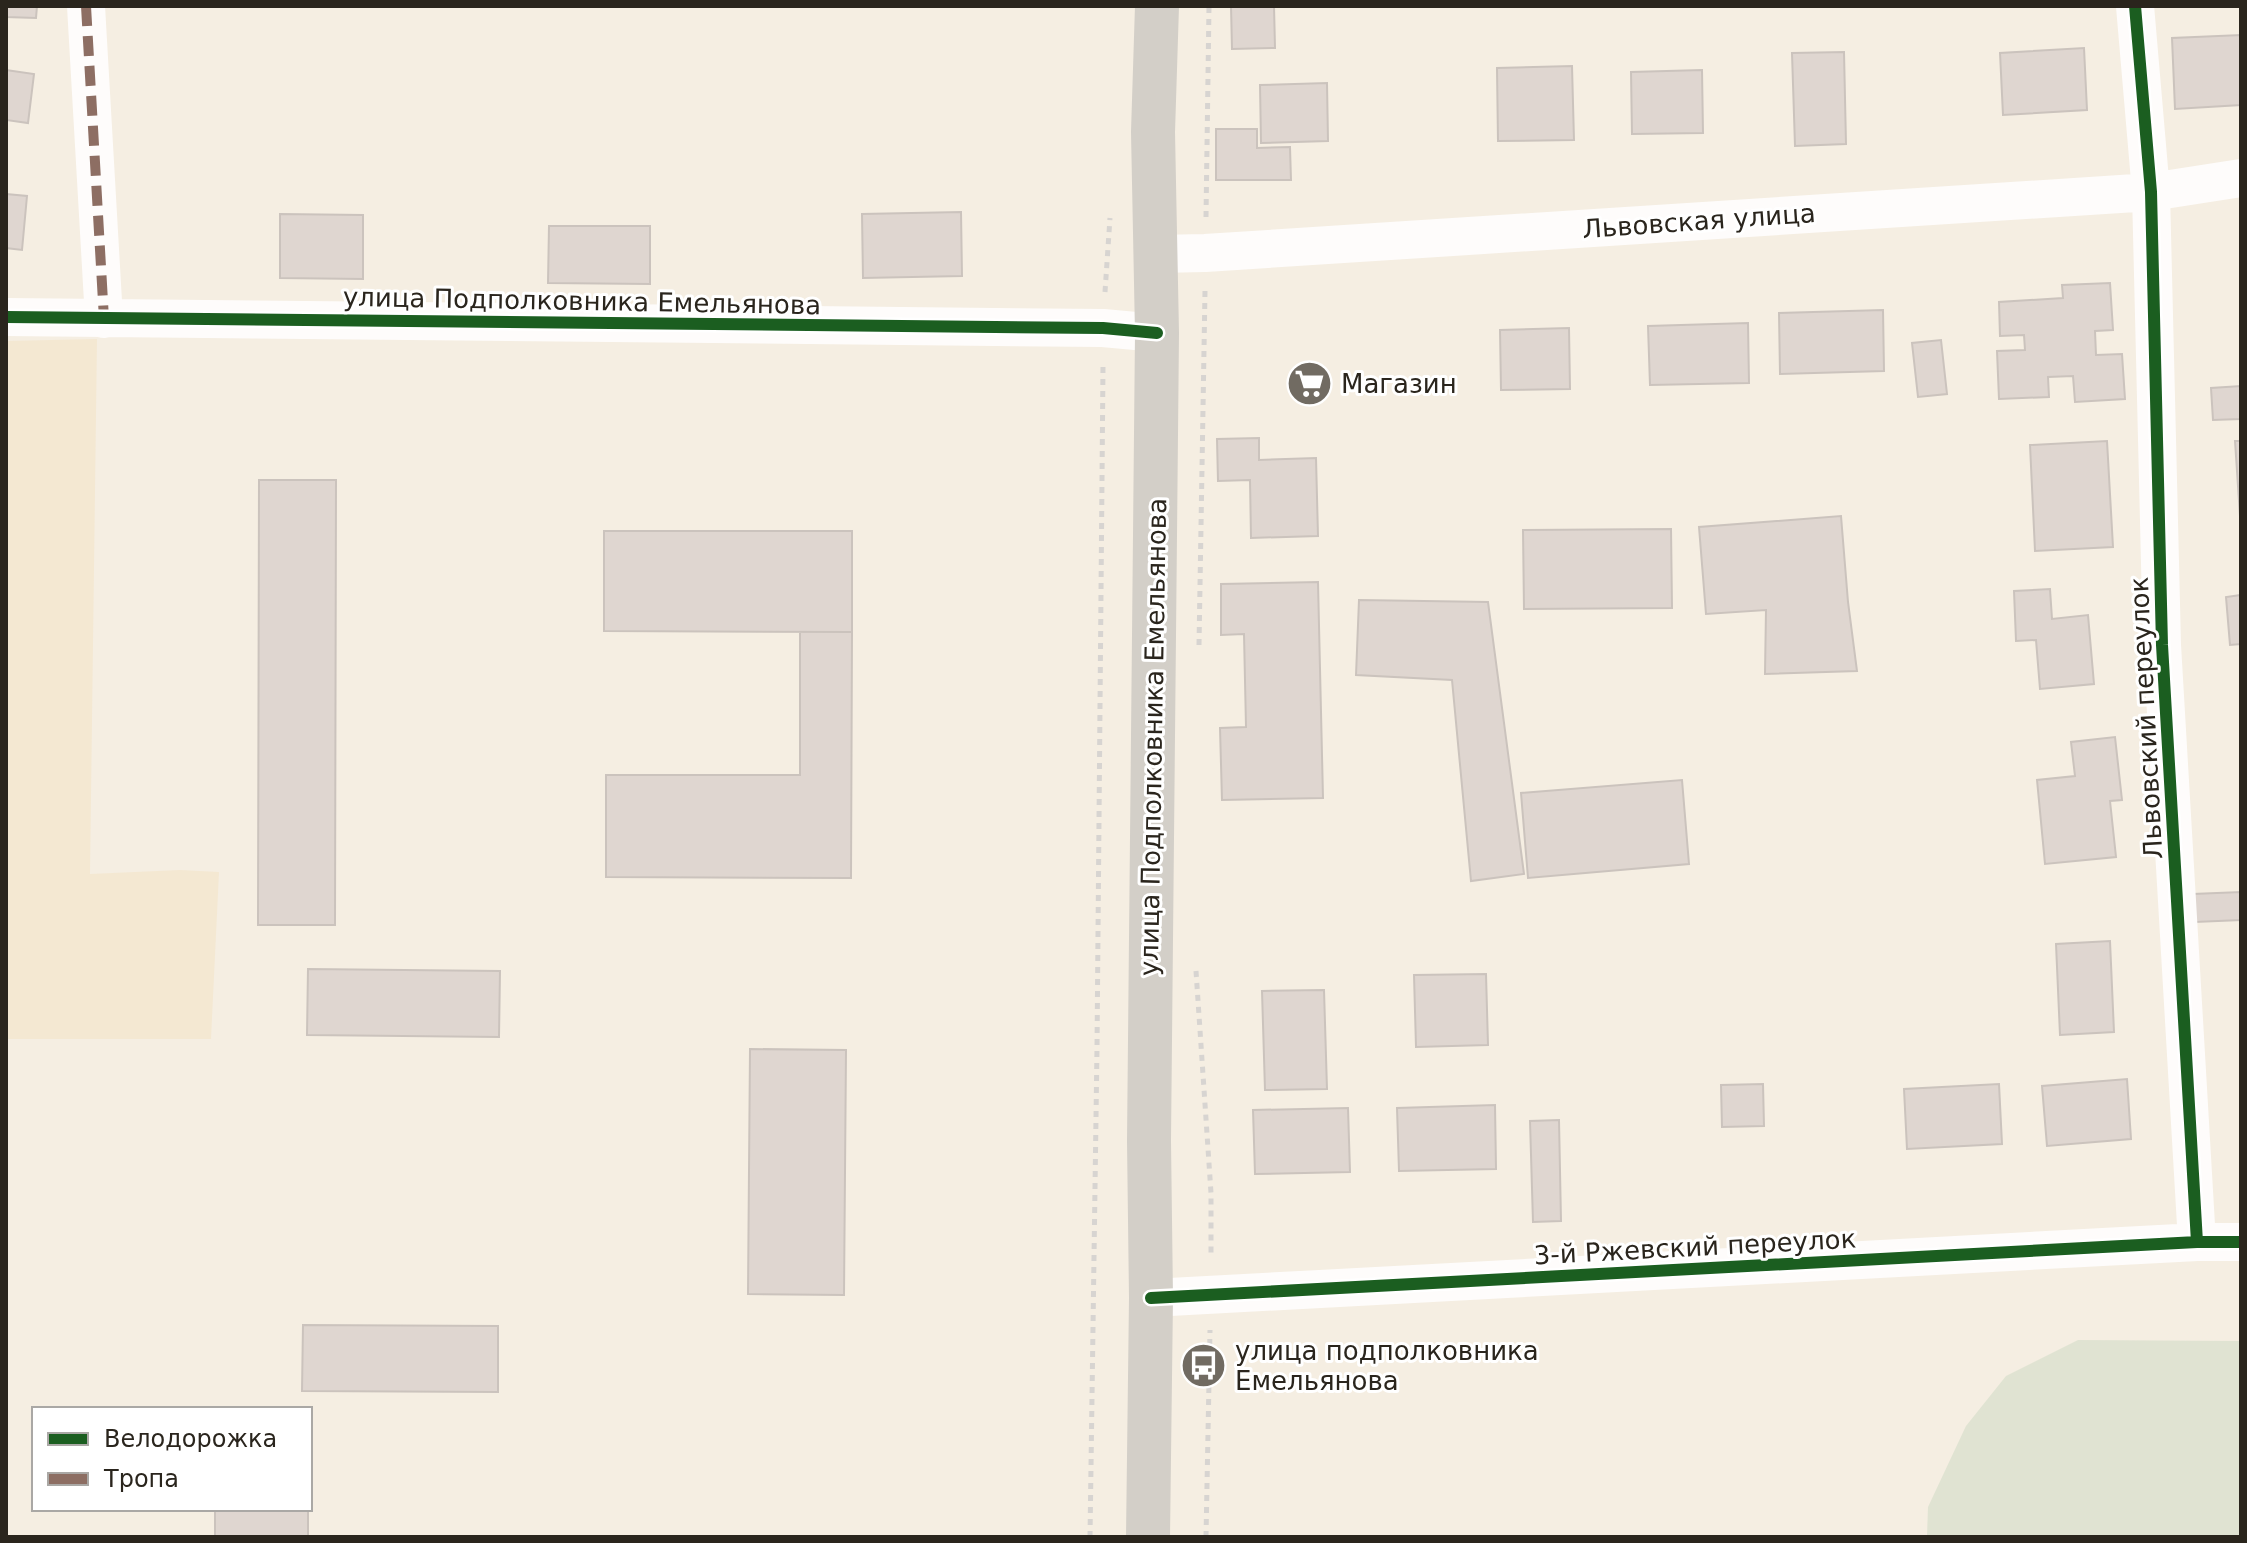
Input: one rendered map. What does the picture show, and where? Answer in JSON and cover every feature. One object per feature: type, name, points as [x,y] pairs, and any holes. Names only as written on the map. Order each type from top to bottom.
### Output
[{"type":"main road","name":"улица Подполковника Емельянова","points":[[1148,1537],[1157,333],[1153,132],[1157,6]]},
{"type":"street","points":[[86,6],[104,319]]},
{"type":"street","name":"Львовский переулок","points":[[2135,6],[2151,192],[2162,645],[2197,1242]]},
{"type":"street","name":"Львовская улица","points":[[1157,254],[2151,192],[2241,178]]},
{"type":"street","name":"улица Подполковника Емельянова","points":[[6,317],[1103,328],[1157,333]]},
{"type":"street","name":"3-й Ржевский переулок","points":[[1151,1298],[2241,1242]]},
{"type":"path","points":[[1199,650],[1209,6]]},
{"type":"path","points":[[1090,1537],[1103,328],[1110,205]]},
{"type":"path","points":[[1196,968],[1211,1193],[1206,1537]]},
{"type":"shaded area","points":[[97,339],[90,874],[180,870],[219,872],[211,1039],[6,1039],[6,341]]},
{"type":"green space","points":[[2078,1340],[2241,1341],[2241,1537],[1927,1537],[1928,1507],[1966,1426],[2006,1376]]},
{"type":"building","points":[[6,6],[37,6],[36,18],[6,17]]},
{"type":"building","points":[[1231,6],[1274,6],[1275,48],[1232,49]]},
{"type":"building","points":[[2241,35],[2241,105],[2175,109],[2172,38]]},
{"type":"building","points":[[2084,48],[2087,110],[2003,115],[2000,53]]},
{"type":"building","points":[[1844,52],[1846,144],[1795,146],[1792,53]]},
{"type":"building","points":[[1572,66],[1574,140],[1498,141],[1497,68]]},
{"type":"building","points":[[6,70],[34,74],[28,123],[6,120]]},
{"type":"building","points":[[1702,70],[1703,133],[1632,134],[1631,72]]},
{"type":"building","points":[[1327,83],[1328,141],[1261,143],[1260,85]]},
{"type":"building","points":[[1216,129],[1257,129],[1257,148],[1290,147],[1291,180],[1216,180]]},
{"type":"building","points":[[6,194],[27,196],[22,250],[6,248]]},
{"type":"building","points":[[961,212],[962,276],[863,278],[862,214]]},
{"type":"building","points":[[280,214],[363,215],[363,279],[280,278]]},
{"type":"building","points":[[549,226],[650,226],[650,284],[548,283]]},
{"type":"building","points":[[2110,283],[2113,330],[2095,331],[2096,355],[2122,354],[2125,399],[2075,402],[2073,376],[2048,377],[2049,397],[1999,399],[1997,351],[2025,350],[2024,335],[2000,336],[1999,302],[2063,298],[2062,285]]},
{"type":"building","points":[[1883,310],[1884,371],[1780,374],[1779,313]]},
{"type":"building","points":[[1748,323],[1749,383],[1650,385],[1648,326]]},
{"type":"building","points":[[1569,328],[1570,389],[1501,390],[1500,330]]},
{"type":"building","points":[[1941,340],[1947,394],[1918,397],[1912,343]]},
{"type":"building","points":[[2241,386],[2241,419],[2213,420],[2211,388]]},
{"type":"building","points":[[1259,438],[1259,460],[1316,458],[1318,536],[1251,538],[1250,480],[1218,481],[1217,439]]},
{"type":"building","points":[[2107,441],[2113,547],[2035,551],[2030,445]]},
{"type":"building","points":[[2235,441],[2241,441],[2241,531]]},
{"type":"building","points":[[259,480],[336,480],[335,925],[258,925]]},
{"type":"building","points":[[1841,516],[1857,671],[1765,674],[1766,610],[1706,614],[1699,527]]},
{"type":"building","points":[[1671,529],[1672,608],[1524,609],[1523,530]]},
{"type":"building","points":[[604,531],[852,531],[852,632],[604,631]]},
{"type":"building","points":[[1318,582],[1323,798],[1222,800],[1220,728],[1246,727],[1244,634],[1221,635],[1221,584]]},
{"type":"building","points":[[2050,589],[2052,619],[2088,615],[2094,684],[2040,689],[2036,640],[2016,641],[2014,591]]},
{"type":"building","points":[[2241,595],[2241,644],[2230,645],[2226,597]]},
{"type":"building","points":[[1359,600],[1488,602],[1524,874],[1471,881],[1452,680],[1356,675]]},
{"type":"building","points":[[800,632],[852,632],[851,878],[606,877],[606,775],[800,775]]},
{"type":"building","points":[[2115,737],[2122,800],[2110,801],[2116,857],[2045,864],[2037,780],[2075,776],[2071,742]]},
{"type":"building","points":[[1682,780],[1689,864],[1528,878],[1521,793]]},
{"type":"building","points":[[2241,892],[2241,920],[2195,922],[2193,894]]},
{"type":"building","points":[[2110,941],[2114,1032],[2060,1035],[2056,944]]},
{"type":"building","points":[[308,969],[500,971],[499,1037],[307,1035]]},
{"type":"building","points":[[1486,974],[1488,1045],[1416,1047],[1414,975]]},
{"type":"building","points":[[1324,990],[1327,1089],[1265,1090],[1262,991]]},
{"type":"building","points":[[750,1049],[846,1050],[844,1295],[748,1294]]},
{"type":"building","points":[[2127,1079],[2131,1139],[2047,1146],[2042,1086]]},
{"type":"building","points":[[1763,1084],[1764,1126],[1722,1127],[1721,1085]]},
{"type":"building","points":[[1999,1084],[2002,1144],[1907,1149],[1904,1089]]},
{"type":"building","points":[[1495,1105],[1496,1169],[1399,1171],[1397,1108]]},
{"type":"building","points":[[1348,1108],[1350,1172],[1255,1174],[1253,1110]]},
{"type":"building","points":[[1559,1120],[1561,1221],[1533,1222],[1530,1121]]},
{"type":"building","points":[[303,1325],[498,1326],[498,1392],[302,1391]]},
{"type":"building","points":[[215,1511],[308,1511],[308,1537],[215,1537]]},
{"type":"marked path","points":[[86,6],[104,319]]},
{"type":"cycle path","points":[[2135,6],[2151,192],[2162,645],[2197,1242]]},
{"type":"cycle path","points":[[6,317],[1103,328],[1157,333]]},
{"type":"cycle path","points":[[1151,1298],[2241,1242]]},
{"type":"place","name":"Магазин","points":[[1310,384]]},
{"type":"place","name":"улица подполковника Емельянова","points":[[1204,1366]]}]
